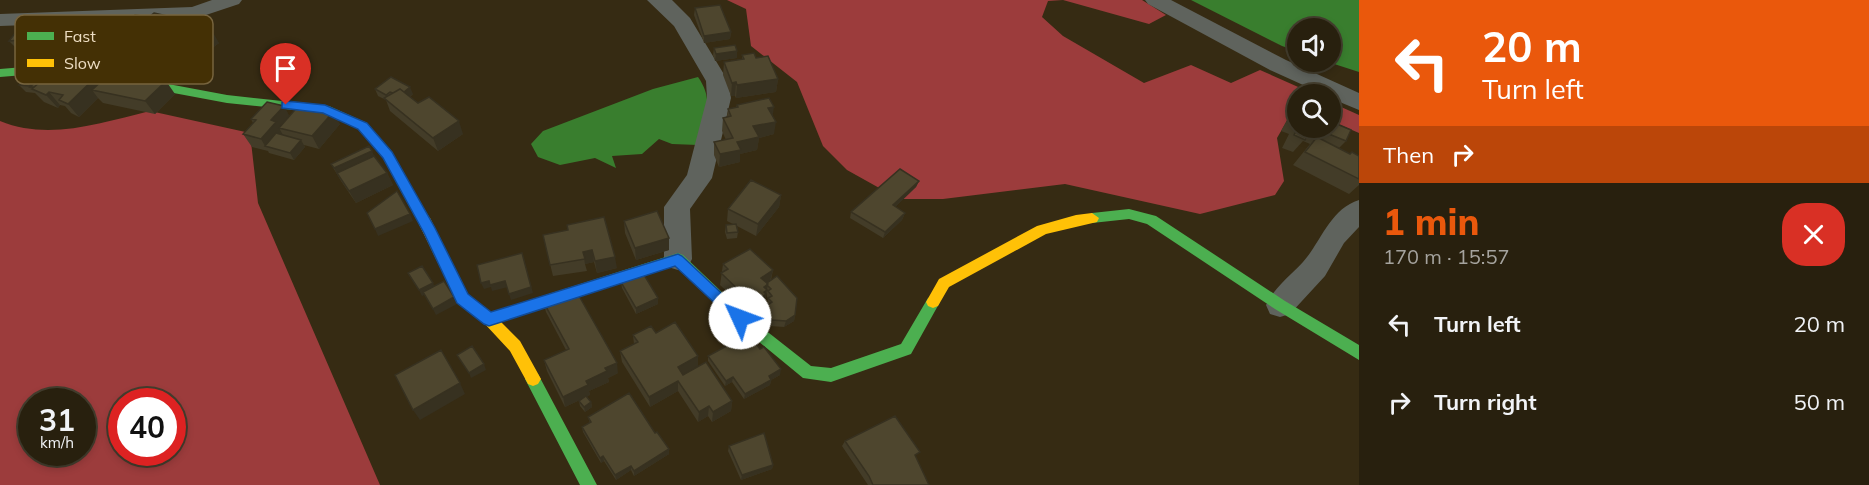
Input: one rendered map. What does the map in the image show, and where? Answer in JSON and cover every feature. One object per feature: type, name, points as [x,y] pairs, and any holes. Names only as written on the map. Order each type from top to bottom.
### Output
[{"type":"street","points":[[139,15],[194,13],[232,0]]},
{"type":"street","points":[[657,0],[666,5],[683,23],[717,81],[719,98],[699,178],[678,207],[678,260],[740,318],[808,373],[831,375],[906,349],[944,282],[1042,230],[1076,220],[1129,214],[1151,220],[1280,305],[1359,353]]},
{"type":"street","points":[[1155,0],[1278,65],[1359,102]]},
{"type":"street","points":[[0,20],[15,19]]},
{"type":"street","points":[[0,73],[15,72]]},
{"type":"street","points":[[147,84],[227,99],[325,109],[363,126],[387,155],[430,231],[462,298],[489,319],[515,346],[589,485]]},
{"type":"street","points":[[1280,305],[1315,268],[1335,235],[1359,210]]},
{"type":"street","points":[[489,319],[678,260]]},
{"type":"shaded area","points":[[727,0],[1063,0],[1048,1],[1042,17],[1063,36],[1144,83],[1191,65],[1231,83],[1260,70],[1292,84],[1287,84],[1287,121],[1277,138],[1284,181],[1275,195],[1200,214],[1065,184],[943,199],[899,199],[847,170],[823,146],[797,82],[751,46],[746,9]]},
{"type":"shaded area","points":[[1063,0],[1142,0],[1166,15],[1149,24]]},
{"type":"shaded area","points":[[1191,0],[1359,0],[1359,72],[1341,66],[1341,18],[1287,18],[1287,48]]},
{"type":"shaded area","points":[[698,77],[706,94],[707,110],[698,145],[672,144],[659,139],[642,154],[612,156],[616,168],[595,158],[560,165],[538,157],[531,144],[543,131],[653,89]]},
{"type":"shaded area","points":[[1341,107],[1359,115],[1359,133],[1341,125]]},
{"type":"shaded area","points":[[150,111],[250,133],[258,203],[380,485],[0,485],[0,121],[37,130],[93,125]]},
{"type":"building","points":[[720,5],[731,32],[704,36],[695,8]]},
{"type":"building","points":[[735,45],[737,51],[716,54],[714,48]]},
{"type":"building","points":[[754,53],[756,58],[768,56],[778,79],[737,85],[736,82],[732,83],[724,62],[744,59],[742,55]]},
{"type":"building","points":[[391,77],[410,87],[404,92],[400,89],[386,95],[375,89]]},
{"type":"building","points":[[38,84],[89,84],[68,104],[59,100],[63,95],[49,92],[46,95],[32,89]]},
{"type":"building","points":[[98,84],[163,84],[145,101],[92,90]]},
{"type":"building","points":[[400,89],[418,103],[429,97],[459,121],[433,138],[384,98]]},
{"type":"building","points":[[769,98],[774,107],[768,108],[776,122],[753,126],[759,137],[737,142],[741,150],[720,154],[714,142],[733,138],[723,118],[731,116],[728,109]]},
{"type":"building","points":[[267,102],[284,106],[271,120],[276,122],[261,139],[243,134],[256,120],[251,119]]},
{"type":"building","points":[[301,103],[334,111],[312,136],[279,128]]},
{"type":"building","points":[[1341,126],[1351,130],[1346,141],[1339,138],[1341,138]]},
{"type":"building","points":[[276,133],[301,140],[290,153],[265,146]]},
{"type":"building","points":[[1316,138],[1319,138],[1350,154],[1352,152],[1359,156],[1359,179],[1305,152]]},
{"type":"building","points":[[369,146],[372,151],[334,168],[331,164]]},
{"type":"building","points":[[374,156],[387,173],[349,191],[337,173]]},
{"type":"building","points":[[900,169],[919,181],[893,205],[905,213],[885,232],[851,212]]},
{"type":"building","points":[[751,180],[781,195],[758,224],[728,209]]},
{"type":"building","points":[[397,191],[410,214],[375,229],[367,213]]},
{"type":"building","points":[[657,211],[669,238],[635,248],[624,221]]},
{"type":"building","points":[[604,217],[615,257],[595,261],[592,250],[583,252],[585,259],[550,265],[543,235],[568,230],[567,225]]},
{"type":"building","points":[[736,224],[738,232],[727,233],[726,225]]},
{"type":"building","points":[[750,249],[773,270],[761,278],[768,284],[764,287],[767,290],[764,292],[766,294],[753,304],[721,273],[728,269],[723,264]]},
{"type":"building","points":[[522,253],[531,287],[509,294],[505,281],[490,285],[489,281],[481,283],[477,265]]},
{"type":"building","points":[[422,266],[433,283],[419,290],[408,273]]},
{"type":"building","points":[[643,273],[658,298],[636,308],[621,282]]},
{"type":"building","points":[[777,276],[797,298],[795,315],[786,321],[772,320],[761,309],[772,302],[768,298],[772,296],[768,291],[771,289],[767,283]]},
{"type":"building","points":[[444,281],[454,297],[433,309],[423,292]]},
{"type":"building","points":[[574,287],[617,363],[605,368],[607,371],[586,381],[588,385],[563,397],[544,360],[569,349],[543,301]]},
{"type":"building","points":[[675,322],[698,356],[678,367],[683,375],[706,362],[732,401],[713,412],[709,406],[699,412],[678,381],[649,397],[620,351],[638,342],[633,335],[651,326],[656,333]]},
{"type":"building","points":[[749,334],[760,349],[764,347],[781,369],[769,376],[771,380],[745,394],[733,377],[726,381],[708,356]]},
{"type":"building","points":[[472,346],[484,364],[469,373],[457,355]]},
{"type":"building","points":[[441,350],[460,383],[413,410],[395,375]]},
{"type":"building","points":[[629,393],[655,433],[657,432],[669,449],[634,471],[631,466],[615,475],[603,456],[600,458],[582,427],[591,422],[588,417]]},
{"type":"building","points":[[586,396],[591,402],[584,407],[579,401]]},
{"type":"building","points":[[895,416],[920,452],[915,455],[929,485],[873,485],[845,441]]},
{"type":"building","points":[[764,433],[773,465],[742,475],[729,446]]},
{"type":"traffic: fast","points":[[0,73],[15,72]]},
{"type":"traffic: fast","points":[[147,84],[227,99],[325,109],[363,126],[387,155],[425,222]]},
{"type":"traffic: fast","points":[[1092,218],[1129,214],[1151,220],[1280,305],[1359,353]]},
{"type":"traffic: fast","points":[[489,319],[678,259],[740,318],[808,373],[831,375],[906,349],[933,302]]},
{"type":"traffic: fast","points":[[533,379],[589,485]]},
{"type":"traffic: slow","points":[[933,302],[944,283],[1042,230],[1092,218]]},
{"type":"traffic: slow","points":[[425,222],[462,298],[489,319],[515,346],[533,379]]},
{"type":"route","points":[[286,105],[325,109],[363,126],[387,155],[430,231],[462,298],[489,319],[678,260],[740,318]]}]
